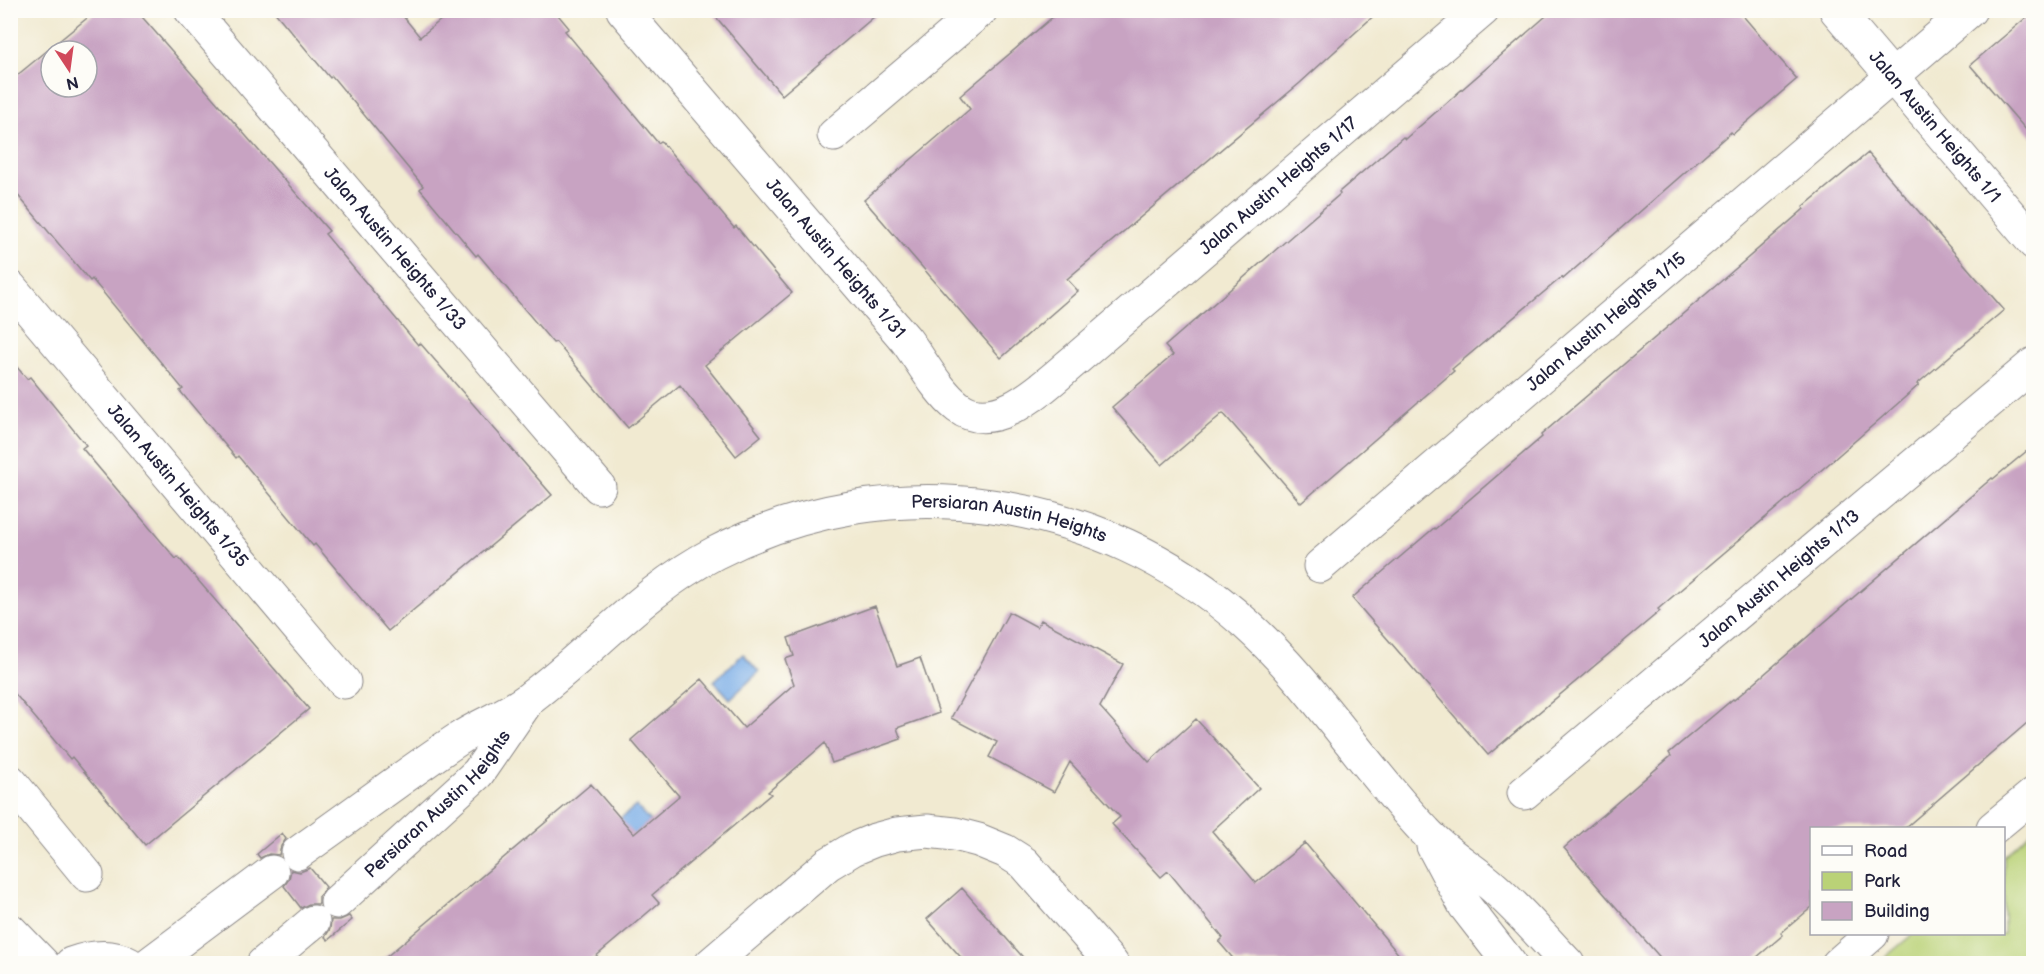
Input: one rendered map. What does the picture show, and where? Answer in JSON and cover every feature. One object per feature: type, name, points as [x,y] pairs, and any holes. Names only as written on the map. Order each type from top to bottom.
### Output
[{"type":"street","name":"Jalan Austin Heights 1/33","points":[[191,10],[599,487]]},
{"type":"street","name":"Jalan Austin Heights 1/31","points":[[623,10],[906,340],[941,389],[958,408],[983,417],[1009,410],[1074,361]]},
{"type":"street","points":[[834,135],[981,10]]},
{"type":"street","name":"Jalan Austin Heights 1/17","points":[[1074,361],[1483,10]]},
{"type":"street","name":"Jalan Austin Heights 1/1","points":[[1836,10],[2034,243]]},
{"type":"street","name":"Jalan Austin Heights 1/15","points":[[1320,566],[1970,10]]},
{"type":"street","name":"Jalan Austin Heights 1/35","points":[[10,287],[344,682]]},
{"type":"street","name":"Jalan Austin Heights 1/13","points":[[1524,794],[2034,364]]},
{"type":"street","name":"Persiaran Austin Heights","points":[[149,963],[460,738],[529,700],[648,597],[684,570],[751,536],[797,520],[847,508],[931,501],[1023,510],[1067,522],[1114,539],[1158,561],[1204,590],[1275,652],[1427,834],[1494,887],[1568,963]]},
{"type":"street","name":"Persiaran Austin Heights","points":[[338,902],[478,773],[529,700]]},
{"type":"street","points":[[10,781],[87,875]]},
{"type":"street","points":[[1995,827],[2034,794]]},
{"type":"street","points":[[711,963],[828,864],[853,849],[875,840],[897,834],[927,831],[955,834],[978,840],[1005,850],[1024,863],[1112,963]]},
{"type":"street","name":"Persiaran Austin Heights","points":[[1427,834],[1465,906],[1510,963]]},
{"type":"street","points":[[263,963],[313,922]]},
{"type":"street","points":[[10,930],[43,963]]},
{"type":"street","points":[[1838,963],[1870,935]]},
{"type":"street","points":[[71,963],[87,958],[106,957],[129,963]]},
{"type":"green space","points":[[2033,830],[2033,963],[1878,963],[1912,935],[2005,935],[2005,855]]},
{"type":"water","points":[[743,654],[759,672],[730,699],[714,681]]},
{"type":"water","points":[[636,806],[650,821],[614,852],[621,818]]},
{"type":"building","points":[[97,10],[136,10],[329,231],[325,234],[418,345],[420,343],[552,495],[388,631],[238,456],[236,458],[180,391],[183,389],[92,279],[90,281],[10,186],[10,81],[39,57],[39,99],[99,99],[99,39],[61,39]]},
{"type":"building","points":[[273,10],[398,10],[420,37],[453,10],[554,10],[569,28],[565,31],[658,143],[661,141],[792,293],[705,365],[761,436],[736,456],[680,385],[628,428],[556,342],[553,343],[478,254],[476,256],[420,189],[423,186],[332,76],[330,78]]},
{"type":"building","points":[[710,10],[882,10],[782,95]]},
{"type":"building","points":[[1061,10],[1380,10],[1300,83],[1067,279],[1078,291],[1001,358],[864,200],[970,109],[960,96]]},
{"type":"building","points":[[1553,10],[1738,10],[1797,79],[1733,134],[1731,132],[1563,279],[1562,277],[1452,369],[1454,371],[1301,503],[1223,413],[1162,465],[1112,407],[1173,355],[1165,346],[1340,194],[1339,192],[1403,137],[1405,139]]},
{"type":"building","points":[[2034,11],[2034,139],[1970,65]]},
{"type":"building","points":[[1868,153],[2004,310],[1658,609],[1660,611],[1488,755],[1352,598],[1542,437],[1541,435]]},
{"type":"building","points":[[10,359],[27,379],[30,377],[86,445],[82,448],[176,559],[178,557],[309,709],[145,845],[72,757],[70,759],[10,688]]},
{"type":"building","points":[[2034,445],[2034,717],[1906,827],[1810,827],[1810,909],[1750,963],[1665,963],[1564,848],[1671,756],[1669,753]]},
{"type":"building","points":[[875,606],[897,666],[920,658],[939,713],[897,728],[901,739],[832,763],[825,743],[768,792],[771,794],[652,895],[659,903],[588,963],[379,963],[591,784],[634,834],[679,796],[631,740],[702,679],[744,728],[794,684],[785,659],[794,656],[788,638]]},
{"type":"building","points":[[1009,612],[1037,627],[1041,620],[1123,664],[1100,707],[1149,762],[1196,719],[1259,788],[1212,831],[1256,883],[1305,843],[1406,963],[1237,963],[1219,942],[1223,938],[1168,871],[1161,877],[1112,824],[1120,817],[1070,762],[1054,792],[989,757],[997,742],[951,718]]},
{"type":"building","points":[[282,833],[286,839],[279,855],[269,854],[260,858],[257,854]]},
{"type":"building","points":[[310,868],[326,887],[319,896],[319,904],[309,904],[301,908],[284,886],[291,870],[300,872]]},
{"type":"building","points":[[962,888],[1028,963],[966,963],[927,919]]},
{"type":"building","points":[[349,916],[352,920],[328,940],[325,937],[330,929],[331,920],[340,920]]}]
